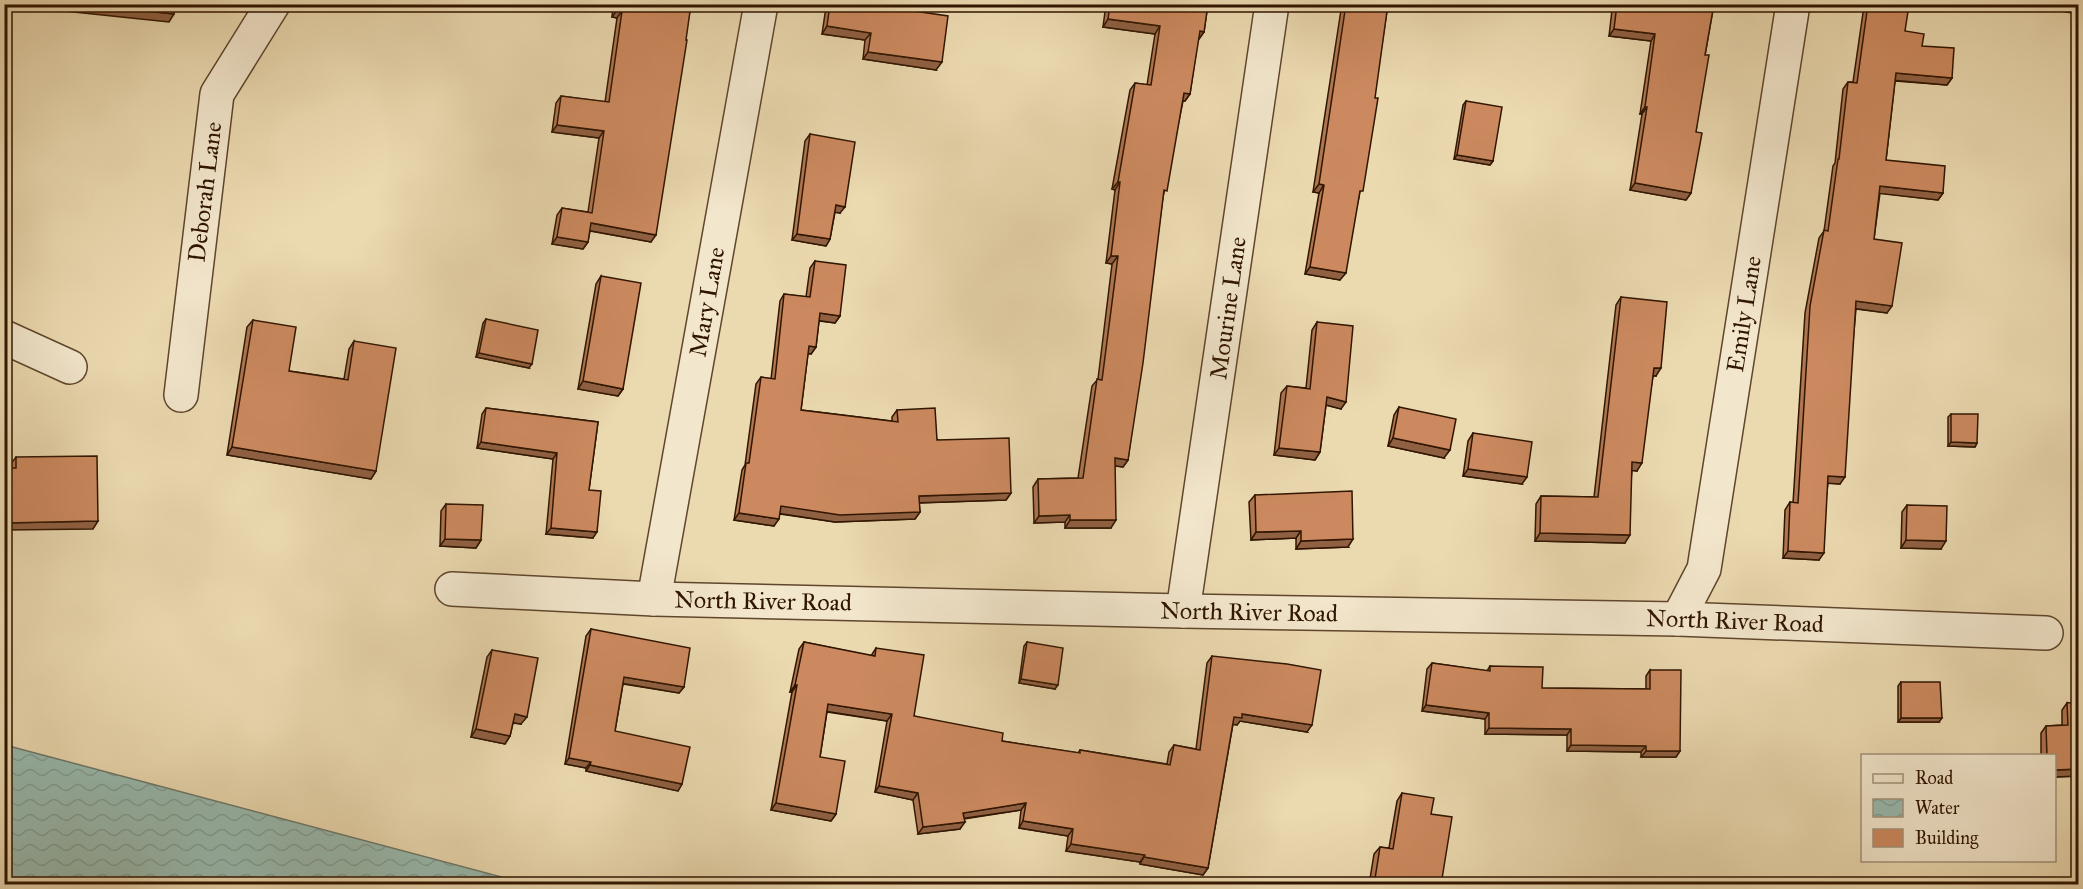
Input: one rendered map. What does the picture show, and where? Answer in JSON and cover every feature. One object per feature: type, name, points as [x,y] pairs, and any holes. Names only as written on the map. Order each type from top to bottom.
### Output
[{"type":"street","name":"Deborah Lane","points":[[181,395],[217,94],[273,4]]},
{"type":"street","name":"Mary Lane","points":[[654,598],[761,4]]},
{"type":"street","name":"Mourine Lane","points":[[1183,610],[1272,4]]},
{"type":"street","name":"Emily Lane","points":[[1678,619],[1704,569],[1793,4]]},
{"type":"street","points":[[4,337],[70,367]]},
{"type":"street","name":"North River Road","points":[[452,589],[654,598],[1678,619],[2046,633]]},
{"type":"water","points":[[5,745],[528,884],[5,884]]},
{"type":"building","points":[[80,4],[175,4],[174,14]]},
{"type":"building","points":[[617,4],[691,4],[656,235],[591,223],[588,242],[557,237],[562,208],[592,213],[604,131],[557,125],[561,96],[609,102],[622,11],[617,10]]},
{"type":"building","points":[[830,4],[866,4],[948,16],[942,62],[868,52],[871,33],[827,26]]},
{"type":"building","points":[[1110,4],[1208,4],[1204,32],[1200,31],[1190,94],[1184,93],[1167,191],[1164,190],[1143,363],[1128,460],[1115,458],[1116,520],[1070,520],[1070,515],[1039,516],[1038,479],[1083,478],[1097,379],[1102,380],[1118,256],[1111,256],[1120,182],[1118,182],[1135,83],[1151,85],[1160,26],[1108,19]]},
{"type":"building","points":[[1346,4],[1388,4],[1375,98],[1378,98],[1363,191],[1360,191],[1346,273],[1310,267],[1324,185],[1319,184]]},
{"type":"building","points":[[1617,4],[1714,4],[1705,55],[1709,55],[1696,132],[1702,133],[1691,193],[1635,183],[1655,34],[1614,29]]},
{"type":"building","points":[[1868,4],[1909,5],[1905,31],[1924,34],[1922,46],[1954,48],[1952,78],[1896,73],[1886,160],[1945,166],[1943,193],[1880,186],[1874,239],[1902,243],[1892,306],[1856,301],[1845,477],[1828,476],[1824,553],[1788,551],[1790,502],[1798,503],[1810,306],[1824,230],[1828,231],[1848,82],[1857,83]]},
{"type":"building","points":[[2048,4],[2079,4],[2079,10]]},
{"type":"building","points":[[1466,101],[1502,107],[1493,161],[1457,155]]},
{"type":"building","points":[[810,134],[855,142],[845,207],[836,205],[830,239],[797,234]]},
{"type":"building","points":[[815,261],[846,265],[840,316],[820,313],[816,347],[809,346],[801,410],[898,422],[897,410],[935,408],[937,440],[1009,438],[1011,493],[919,496],[920,512],[840,515],[781,506],[779,519],[739,513],[746,463],[749,463],[761,377],[775,379],[784,294],[810,297]]},
{"type":"building","points":[[601,276],[641,283],[623,389],[583,381]]},
{"type":"building","points":[[1621,297],[1667,302],[1661,368],[1654,368],[1642,463],[1632,462],[1630,535],[1540,533],[1541,496],[1598,497]]},
{"type":"building","points":[[486,319],[538,330],[532,364],[479,353]]},
{"type":"building","points":[[253,320],[296,327],[289,371],[348,380],[354,341],[396,348],[376,471],[232,447]]},
{"type":"building","points":[[1317,322],[1353,326],[1346,402],[1327,397],[1320,452],[1279,448],[1287,386],[1310,389]]},
{"type":"building","points":[[1399,407],[1456,419],[1450,450],[1393,438]]},
{"type":"building","points":[[486,408],[598,422],[589,490],[601,491],[597,532],[551,528],[557,453],[481,442]]},
{"type":"building","points":[[1951,414],[1978,414],[1977,443],[1951,442]]},
{"type":"building","points":[[1473,433],[1532,442],[1527,477],[1468,469]]},
{"type":"building","points":[[97,456],[98,521],[4,523],[4,468],[16,468],[16,457]]},
{"type":"building","points":[[1352,491],[1353,539],[1301,541],[1301,531],[1256,532],[1255,495]]},
{"type":"building","points":[[446,504],[483,505],[481,540],[445,539]]},
{"type":"building","points":[[1907,505],[1947,506],[1946,541],[1906,540]]},
{"type":"building","points":[[591,629],[690,648],[684,687],[624,677],[615,731],[690,747],[682,784],[590,765],[591,762],[569,758]]},
{"type":"building","points":[[804,642],[875,656],[876,648],[924,655],[914,716],[1003,733],[1002,741],[1080,753],[1080,750],[1170,765],[1174,745],[1200,750],[1212,656],[1321,670],[1312,725],[1242,714],[1242,718],[1234,717],[1208,868],[1144,857],[1145,855],[1071,844],[1073,829],[1023,821],[1026,803],[963,813],[965,822],[923,827],[918,793],[879,786],[892,714],[828,704],[820,757],[845,761],[836,814],[776,803]]},
{"type":"building","points":[[1027,642],[1063,648],[1058,685],[1021,679]]},
{"type":"building","points":[[492,650],[538,658],[527,717],[515,714],[510,736],[476,729]]},
{"type":"building","points":[[1432,663],[1490,671],[1490,666],[1543,667],[1542,688],[1650,689],[1650,670],[1681,670],[1680,751],[1646,751],[1646,746],[1571,745],[1571,729],[1489,728],[1489,713],[1426,705]]},
{"type":"building","points":[[1901,682],[1940,682],[1942,718],[1901,718]]},
{"type":"building","points":[[2079,702],[2079,769],[2056,770],[2056,754],[2047,754],[2046,726],[2068,725],[2067,703]]},
{"type":"building","points":[[1402,793],[1434,798],[1431,814],[1452,817],[1441,885],[1374,885],[1380,847],[1393,849]]}]
